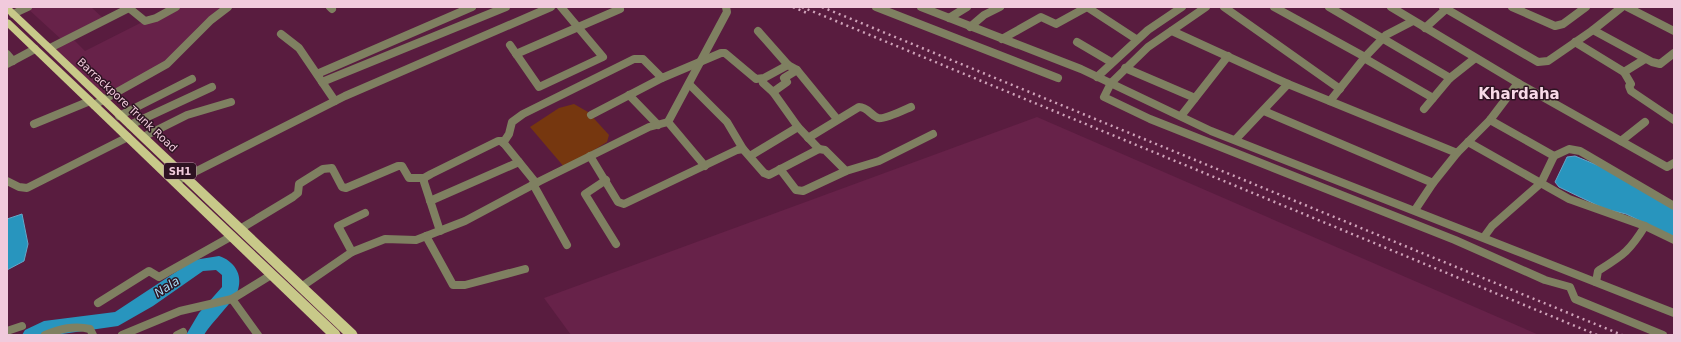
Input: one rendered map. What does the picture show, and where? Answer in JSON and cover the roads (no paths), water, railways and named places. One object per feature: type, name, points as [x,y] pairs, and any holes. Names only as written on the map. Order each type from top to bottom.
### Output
[{"type":"main road","name":"Barrackpore Trunk Road","points":[[9,15],[50,48],[95,102],[128,137],[335,335]]},
{"type":"main road","name":"Barrackpore Trunk Road","points":[[9,15],[35,49],[95,102],[119,116],[130,125],[186,176],[302,287],[348,334]]},
{"type":"street","points":[[9,15],[28,7]]},
{"type":"street","points":[[50,48],[130,8],[145,21],[156,18],[176,7]]},
{"type":"street","points":[[34,124],[95,102],[149,75],[167,64],[201,27],[228,7]]},
{"type":"street","points":[[317,74],[472,7]]},
{"type":"street","points":[[322,82],[506,7]]},
{"type":"street","points":[[175,182],[335,101],[551,7]]},
{"type":"street","points":[[510,45],[539,87],[603,57],[561,7]]},
{"type":"street","points":[[302,287],[352,252],[385,239],[416,240],[465,221],[534,184],[649,127],[668,122],[727,12],[726,7]]},
{"type":"street","points":[[876,7],[1058,78]]},
{"type":"street","points":[[921,7],[1097,77],[1211,131],[1236,139],[1674,313]]},
{"type":"street","points":[[949,18],[967,7]]},
{"type":"street","points":[[970,27],[1000,7]]},
{"type":"street","points":[[1097,77],[1111,62],[1160,19],[1182,7]]},
{"type":"street","points":[[1206,7],[1148,47],[1111,83],[1104,97],[1143,116],[1455,240],[1544,280],[1570,287],[1575,299],[1663,335]]},
{"type":"street","points":[[1224,7],[1340,89]]},
{"type":"street","points":[[1274,7],[1433,98]]},
{"type":"street","points":[[1329,7],[1450,78]]},
{"type":"street","points":[[1391,7],[1474,58],[1667,167],[1674,163]]},
{"type":"street","points":[[1512,7],[1555,26],[1563,24],[1586,7]]},
{"type":"street","points":[[1425,28],[1445,8],[1534,61],[1543,62],[1548,61],[1593,30],[1622,7]]},
{"type":"street","points":[[1627,7],[1674,31]]},
{"type":"street","points":[[516,54],[620,8]]},
{"type":"street","points":[[1002,39],[1041,17],[1056,24],[1083,8],[1136,39]]},
{"type":"street","points":[[1330,102],[1381,37],[1400,26],[1413,21]]},
{"type":"street","points":[[1172,30],[1288,84],[1457,154]]},
{"type":"street","points":[[1593,30],[1645,59],[1660,64],[1674,53]]},
{"type":"street","points":[[758,31],[788,65],[797,70],[837,119]]},
{"type":"street","points":[[280,34],[298,48],[335,101]]},
{"type":"street","points":[[1077,42],[1111,62]]},
{"type":"street","points":[[1575,42],[1624,72],[1631,81],[1629,86],[1631,91],[1674,120]]},
{"type":"street","points":[[7,54],[10,62],[35,49]]},
{"type":"street","points":[[591,115],[662,78],[699,62],[725,53],[752,77],[760,80],[788,65]]},
{"type":"street","points":[[1181,116],[1228,56]]},
{"type":"street","points":[[1424,109],[1450,78],[1474,58]]},
{"type":"street","points":[[503,143],[509,134],[512,122],[523,114],[634,59],[643,59],[662,78]]},
{"type":"street","points":[[1624,72],[1645,59]]},
{"type":"street","points":[[1125,68],[1195,98]]},
{"type":"street","points":[[773,92],[786,82],[784,78],[797,70]]},
{"type":"street","points":[[119,116],[192,78]]},
{"type":"street","points":[[763,83],[773,92],[798,127],[808,138],[819,149],[825,150],[846,171]]},
{"type":"street","points":[[1415,210],[1433,183],[1457,154],[1490,120],[1518,83]]},
{"type":"street","points":[[689,84],[730,125],[740,139],[743,149],[764,173],[769,175],[819,149]]},
{"type":"street","points":[[1236,139],[1288,84]]},
{"type":"street","points":[[130,125],[212,87]]},
{"type":"street","points":[[629,95],[658,125]]},
{"type":"street","points":[[142,137],[187,115],[231,102]]},
{"type":"street","points":[[808,138],[837,119],[859,108],[864,107],[878,118],[884,118],[911,107]]},
{"type":"street","points":[[1264,110],[1433,183]]},
{"type":"street","points":[[1490,120],[1554,156]]},
{"type":"street","points":[[668,122],[706,166]]},
{"type":"street","points":[[1621,141],[1645,122]]},
{"type":"street","points":[[750,156],[798,127]]},
{"type":"street","points":[[780,169],[799,191],[803,191],[846,171],[879,161],[933,134]]},
{"type":"street","points":[[9,185],[27,188],[128,137]]},
{"type":"street","points":[[240,229],[293,197],[298,193],[299,184],[326,168],[332,168],[337,182],[342,187],[346,188],[398,166],[402,166],[409,178],[424,178],[498,141],[503,143],[519,162],[534,184],[567,245]]},
{"type":"street","points":[[1468,142],[1525,172],[1541,183],[1587,206],[1645,226],[1674,240]]},
{"type":"street","points":[[590,156],[618,202],[624,204],[743,149]]},
{"type":"street","points":[[1484,237],[1492,226],[1541,183],[1554,156],[1569,149],[1580,151],[1674,206]]},
{"type":"street","points":[[430,201],[519,162]]},
{"type":"street","points":[[424,178],[440,231]]},
{"type":"street","points":[[606,180],[589,190],[586,194],[616,244]]},
{"type":"street","points":[[352,252],[338,226],[366,213]]},
{"type":"street","points":[[1596,282],[1598,271],[1625,254],[1634,244],[1645,226]]},
{"type":"street","points":[[98,303],[148,271],[159,277],[232,236]]},
{"type":"street","points":[[426,236],[452,285],[465,285],[525,269]]},
{"type":"street","points":[[122,335],[180,311],[232,299],[271,275]]},
{"type":"street","points":[[232,299],[258,335]]},
{"type":"street","points":[[7,331],[22,326]]},
{"type":"street","points":[[44,335],[61,329],[83,327],[90,329],[93,335]]},
{"type":"water","points":[[1575,156],[1609,170],[1674,209],[1674,237],[1626,214],[1605,209],[1559,187],[1555,182],[1567,157]]},
{"type":"water","points":[[22,214],[28,244],[24,261],[7,270],[7,219]]},
{"type":"waterway","name":"Nala","points":[[31,335],[44,329],[118,319],[200,265],[219,263],[230,272],[230,289],[205,318],[195,335]]},
{"type":"railway","points":[[793,7],[807,13]]},
{"type":"railway","points":[[802,7],[1597,335]]},
{"type":"railway","points":[[822,7],[1622,335]]},
{"type":"district","name":"Khardaha","points":[[1519,94]]}]
